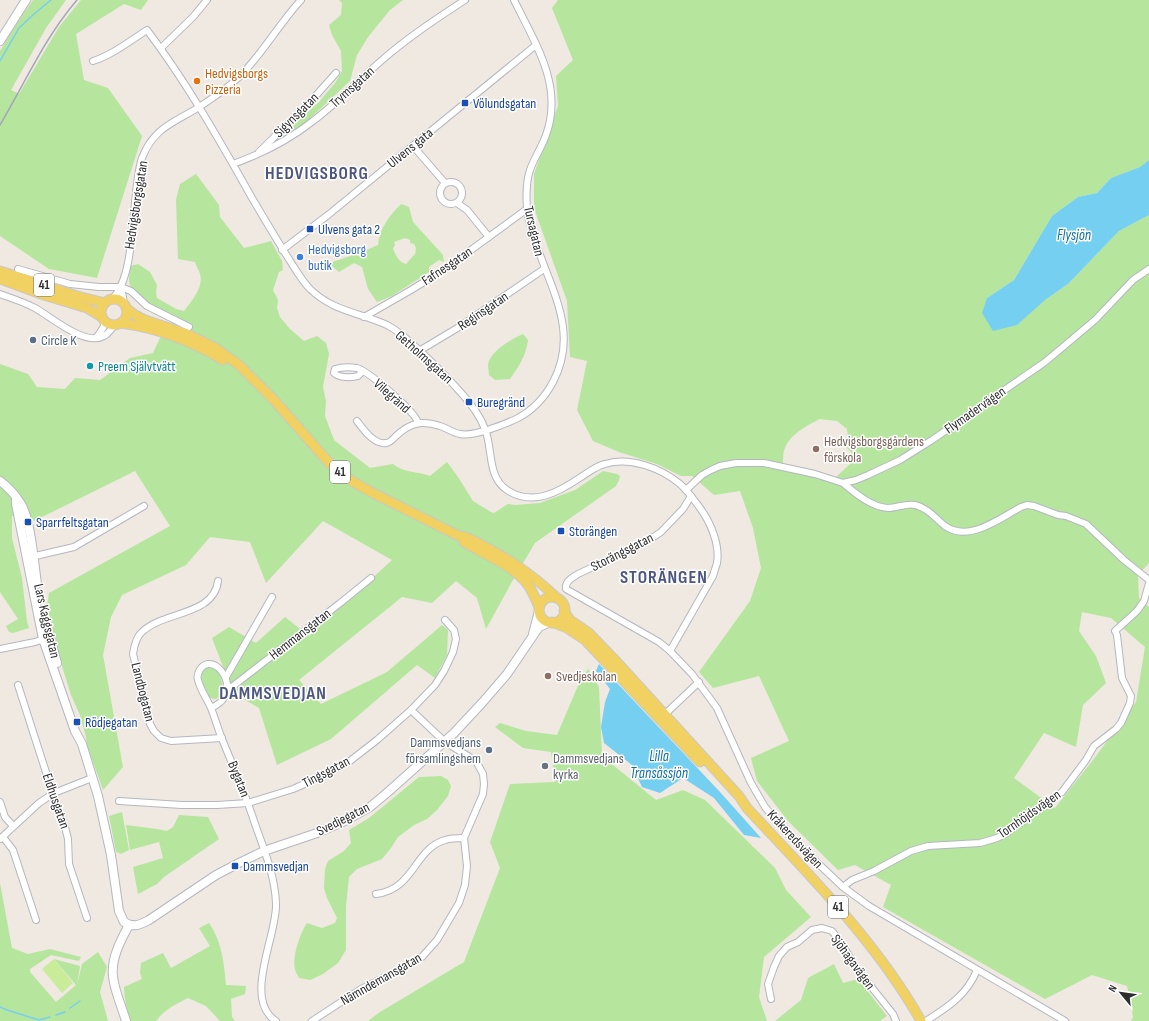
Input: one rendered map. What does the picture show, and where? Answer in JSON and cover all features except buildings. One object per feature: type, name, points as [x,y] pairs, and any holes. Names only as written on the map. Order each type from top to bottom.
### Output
[{"type":"main road","name":"41","points":[[0,271],[76,296],[108,301],[120,300],[135,315],[144,320],[188,334],[204,341],[229,357],[274,400],[332,465],[350,480],[459,536],[466,537],[513,562],[533,576],[563,603],[564,611],[570,620],[589,634],[662,716]]},
{"type":"main road","name":"41","points":[[0,279],[44,295],[87,308],[104,319],[118,324],[141,326],[184,340],[211,353],[246,374]]},
{"type":"main road","points":[[104,319],[101,312],[102,307],[108,301]]},
{"type":"main road","points":[[118,324],[126,317],[126,306]]},
{"type":"main road","name":"41","points":[[459,536],[464,542],[503,564],[527,584],[543,618],[567,628],[585,640],[662,716],[739,796],[747,808],[858,930],[897,982],[921,1021]]},
{"type":"main road","points":[[539,609],[542,602],[546,598],[557,598]]},
{"type":"main road","points":[[551,622],[560,619],[564,611]]},
{"type":"street","points":[[0,40],[26,0]]},
{"type":"street","points":[[161,48],[193,17],[207,0]]},
{"type":"street","name":"Hedvigsborgsgatan","points":[[108,301],[121,287],[128,260],[140,170],[142,160],[148,146],[156,134],[170,123],[199,107],[240,76],[301,0]]},
{"type":"street","name":"Trymsgatan","points":[[233,164],[255,156],[276,145],[313,122],[382,60],[437,18],[465,0]]},
{"type":"street","name":"Tursagatan","points":[[418,423],[430,423],[463,435],[486,430],[512,421],[524,414],[536,404],[550,389],[562,360],[564,345],[563,325],[557,297],[536,247],[527,209],[527,181],[546,134],[551,116],[552,94],[548,75],[536,45],[514,0]]},
{"type":"street","name":"Getholmsgatan","points":[[93,61],[147,30],[161,48],[199,107],[282,250],[310,288],[322,299],[337,308],[387,325],[399,332],[420,351],[466,398],[474,408],[486,430],[494,473],[501,485],[518,497],[532,499],[542,497],[566,486],[604,464],[616,461],[639,463],[652,468],[674,480],[686,490],[703,512],[710,526],[715,539],[717,563],[709,583],[670,651]]},
{"type":"street","name":"Ulvens gata","points":[[282,250],[328,215],[536,45]]},
{"type":"street","name":"Sigynsgatan","points":[[255,156],[312,101],[336,73]]},
{"type":"street","points":[[413,146],[445,183]]},
{"type":"street","points":[[456,182],[462,189],[462,197],[457,203],[447,204],[441,198],[440,190],[445,183],[456,182]]},
{"type":"street","points":[[457,203],[467,210],[490,237]]},
{"type":"street","name":"Fafnesgatan","points":[[364,317],[445,269],[527,209]]},
{"type":"street","points":[[18,269],[70,284],[99,287],[121,287],[131,290],[147,306],[189,327]]},
{"type":"street","name":"Reginsgatan","points":[[420,351],[460,327],[544,269]]},
{"type":"street","name":"Flymadervägen","points":[[843,483],[856,480],[900,460],[932,440],[1045,362],[1094,320],[1133,280],[1149,269]]},
{"type":"street","name":"Hedvigsborgsgatan","points":[[121,287],[126,306]]},
{"type":"street","points":[[0,294],[33,307],[86,337],[105,336],[118,324]]},
{"type":"street","points":[[97,337],[103,328],[104,319]]},
{"type":"street","name":"Vilegränd","points":[[363,371],[380,383],[413,414],[418,423]]},
{"type":"street","points":[[357,421],[374,440],[386,443],[392,441],[408,427],[418,423]]},
{"type":"street","points":[[686,490],[702,475],[711,470],[720,466],[749,462],[764,463],[815,474],[843,483],[854,493],[879,506],[888,508],[914,505],[927,510],[946,526],[954,530],[964,532],[977,530],[1021,507],[1027,505],[1034,506],[1086,524],[1124,560],[1149,581]]},
{"type":"street","name":"Lars Kaggsgatan","points":[[0,481],[16,498],[16,504],[30,557],[46,638],[75,731],[82,744],[98,796],[111,855],[119,911],[124,922],[129,925]]},
{"type":"street","name":"Storängsgatan","points":[[566,586],[568,580],[578,574],[646,542],[661,532],[683,509],[691,496]]},
{"type":"street","points":[[30,557],[74,547],[144,506]]},
{"type":"street","name":"Hemmansgatan","points":[[227,688],[234,686],[370,578]]},
{"type":"street","name":"Landbogatan","points":[[218,581],[217,588],[212,597],[201,606],[151,625],[141,633],[135,645],[133,654],[150,724],[161,738],[171,741],[222,738]]},
{"type":"street","name":"Tornhöjdsvägen","points":[[843,887],[852,880],[874,871],[904,854],[917,849],[928,846],[980,843],[997,838],[1005,834],[1062,792],[1086,760],[1094,746],[1116,729],[1121,723],[1130,703],[1131,696],[1122,678],[1117,636],[1115,631],[1137,611],[1144,601],[1149,581]]},
{"type":"street","name":"Kråkeredsvägen","points":[[566,586],[568,590],[659,642],[670,651],[699,682],[717,708],[751,783],[766,807],[785,831],[807,854],[843,887],[869,906],[1065,1021]]},
{"type":"street","points":[[211,708],[222,700],[227,688],[226,677],[272,596]]},
{"type":"street","name":"Svedjegatan","points":[[532,636],[539,609]]},
{"type":"street","name":"Tingsgatan","points":[[119,801],[182,805],[248,803],[293,790],[325,775],[350,761],[411,710],[435,685],[453,652],[456,639],[454,630],[445,620]]},
{"type":"street","name":"Svedjegatan","points":[[129,925],[137,926],[216,875],[264,851],[317,833],[358,814],[388,792],[445,742],[478,708],[507,674],[539,627],[551,622]]},
{"type":"street","points":[[0,650],[46,638]]},
{"type":"street","name":"Bygatan","points":[[226,677],[215,665],[208,664],[202,667],[198,673],[198,680],[211,708],[248,803],[264,851]]},
{"type":"street","points":[[662,716],[699,682]]},
{"type":"street","name":"Eldhusgatan","points":[[18,685],[65,827],[68,839],[69,864],[87,918]]},
{"type":"street","name":"Nämndemansgatan","points":[[312,1021],[361,989],[402,969],[422,957],[437,940],[459,903],[465,885],[467,866],[464,838],[483,794],[483,774],[476,761],[445,742],[411,710]]},
{"type":"street","points":[[36,920],[12,850],[2,838],[39,803],[53,794],[92,778]]},
{"type":"street","points":[[0,802],[5,817],[13,826]]},
{"type":"street","points":[[376,894],[387,893],[398,887],[411,873],[424,854],[435,845],[445,840],[464,838]]},
{"type":"street","points":[[264,851],[274,887],[276,904],[275,922],[262,972],[261,984],[263,1000],[267,1012],[276,1021]]},
{"type":"street","points":[[126,1021],[113,976],[113,968],[118,946],[129,925]]},
{"type":"street","name":"Sjöhagavägen","points":[[771,999],[768,984],[779,956],[786,947],[798,942],[812,930],[822,928],[832,931],[840,941],[857,969],[893,1014],[896,1021]]},
{"type":"street","points":[[926,1021],[938,1014],[966,991],[977,970]]},
{"type":"green space","points":[[33,0],[66,0],[46,28],[11,90],[19,94],[59,27],[81,0],[148,0],[141,10],[124,4],[76,34],[84,80],[108,88],[142,136],[97,278],[49,269],[0,236],[0,51]]},
{"type":"green space","points":[[339,0],[403,0],[390,10],[368,37],[357,55],[350,81],[304,124],[278,139],[319,102],[335,83],[342,71],[341,51],[332,35],[329,25],[341,15],[342,3]]},
{"type":"green space","points":[[558,0],[1149,0],[1149,160],[1140,167],[1111,178],[1097,193],[1078,197],[1052,216],[1014,280],[987,298],[1045,300],[1068,284],[1119,231],[1149,215],[1149,563],[1138,575],[1139,598],[1149,607],[1149,1021],[1131,1021],[1133,1017],[1127,986],[1092,975],[1045,999],[883,907],[891,885],[855,865],[838,870],[788,821],[757,781],[751,758],[789,741],[759,676],[713,688],[699,672],[750,601],[761,568],[753,528],[740,491],[714,495],[692,476],[681,476],[657,464],[619,452],[593,441],[577,410],[587,361],[570,357],[567,301],[534,208],[534,174],[558,106],[556,76],[573,60],[552,8]],"holes":[[[820,419],[837,421],[847,429],[848,437],[845,446],[851,452],[850,464],[836,477],[783,464],[784,450],[787,443],[795,434]],[[1082,612],[1111,618],[1145,647],[1136,702],[1055,808],[1014,778],[1044,733],[1076,747],[1083,705],[1106,683],[1096,656],[1079,631]]]},
{"type":"green space","points":[[196,174],[219,205],[220,217],[244,248],[271,241],[282,261],[283,270],[279,272],[273,290],[278,300],[277,308],[280,317],[290,329],[304,341],[317,336],[326,343],[329,354],[323,387],[326,401],[325,416],[334,440],[370,468],[393,464],[402,469],[430,476],[447,462],[473,501],[494,513],[508,504],[515,505],[540,503],[575,490],[603,471],[620,476],[616,486],[535,543],[486,629],[477,598],[456,581],[432,603],[402,597],[299,680],[321,704],[387,672],[442,625],[448,630],[447,655],[435,678],[417,665],[331,739],[277,765],[259,708],[233,693],[212,638],[229,627],[256,643],[285,617],[309,636],[392,560],[323,521],[266,583],[250,542],[210,537],[186,565],[122,595],[111,617],[103,655],[123,767],[103,790],[87,745],[80,715],[71,695],[56,647],[47,606],[49,593],[170,526],[135,471],[34,521],[29,515],[12,516],[12,538],[22,578],[29,628],[13,633],[9,632],[6,626],[18,619],[0,592],[0,364],[28,374],[37,387],[65,389],[75,378],[100,380],[130,358],[153,353],[160,338],[171,322],[153,312],[141,302],[132,291],[129,283],[130,266],[138,264],[150,272],[157,285],[157,298],[176,309],[184,311],[190,303],[199,289],[201,279],[200,272],[195,262],[178,259],[176,200],[180,184]]},
{"type":"green space","points":[[401,204],[409,207],[413,222],[443,255],[444,262],[439,260],[429,267],[429,272],[392,296],[377,302],[368,289],[362,267],[354,263],[339,272],[332,266],[332,262],[378,245],[380,233],[389,218]],"holes":[[[405,238],[410,240],[410,243],[414,244],[416,248],[415,254],[406,264],[401,262],[396,256],[393,249],[395,245],[394,242]]]},
{"type":"green space","points":[[523,334],[528,340],[526,351],[519,365],[510,379],[495,380],[489,375],[488,365],[492,355],[501,346]]},
{"type":"green space","points":[[209,667],[218,671],[223,685],[223,692],[215,699],[209,697],[205,691],[201,678],[203,672]]},
{"type":"green space","points":[[588,669],[599,687],[602,756],[656,800],[683,790],[705,800],[775,868],[786,890],[811,917],[764,957],[759,997],[767,1021],[368,1021],[380,1012],[464,962],[500,868],[490,842],[510,784],[555,782],[551,752],[523,748],[495,727],[500,723],[526,731],[557,735],[580,681]]},
{"type":"green space","points":[[441,776],[448,780],[451,786],[448,796],[437,810],[427,819],[414,825],[398,837],[382,859],[357,869],[349,877],[346,906],[346,950],[338,963],[323,974],[310,980],[299,978],[294,964],[299,939],[304,927],[307,923],[322,928],[335,923],[337,918],[327,898],[324,888],[325,869],[328,861],[344,851],[351,843],[349,830],[369,818],[419,777]]},
{"type":"green space","points":[[122,812],[129,850],[121,854],[116,852],[109,816]]},
{"type":"green space","points":[[179,815],[208,817],[219,839],[164,877],[157,884],[138,894],[133,867],[163,858],[159,842],[130,850],[126,825],[167,831],[173,827]]},
{"type":"green space","points":[[0,883],[12,948],[28,954],[50,949],[81,957],[79,961],[51,955],[30,969],[30,972],[56,1002],[76,985],[54,959],[80,966],[77,985],[82,964],[98,952],[107,967],[100,992],[108,1021],[0,1021]]},
{"type":"green space","points":[[209,923],[220,945],[226,985],[246,986],[245,994],[231,999],[232,1017],[235,1021],[220,1021],[206,1006],[188,998],[166,1010],[156,1021],[131,1021],[126,1004],[124,987],[142,979],[140,973],[141,963],[163,953],[171,968],[210,946],[199,928]]},
{"type":"green space","points":[[54,959],[73,983],[62,993],[42,969]]},
{"type":"green space","points":[[834,964],[843,983],[858,979],[887,1016],[880,1021],[775,1021],[801,1000],[808,978]]},
{"type":"water","name":"Flysjön","points":[[1149,160],[1149,215],[1119,231],[1068,284],[1045,300],[1017,325],[993,331],[982,313],[987,298],[1014,280],[1052,216],[1078,197],[1097,193],[1111,178],[1140,167]]},
{"type":"water","name":"Lilla Transåssjön","points":[[599,664],[720,792],[761,838],[744,835],[714,798],[683,778],[660,793],[642,787],[632,765],[604,743],[601,727],[605,702],[610,689],[596,671]]},
{"type":"waterway","points":[[0,61],[19,28],[51,0]]},
{"type":"waterway","points":[[70,1008],[80,1001]]},
{"type":"waterway","points":[[0,1007],[39,1020],[50,1017]]},
{"type":"waterway","points":[[56,1015],[65,1012]]},
{"type":"railway","points":[[0,125],[45,45],[77,0]]},
{"type":"place","name":"Hedvigsborgs Pizzeria","points":[[197,81]]},
{"type":"place","name":"Völundsgatan","points":[[465,103]]},
{"type":"place","name":"Ulvens gata 2","points":[[310,229]]},
{"type":"place","name":"Hedvigsborg butik","points":[[300,257]]},
{"type":"place","name":"Circle K","points":[[33,340]]},
{"type":"place","name":"Preem Självtvätt","points":[[90,366]]},
{"type":"place","name":"Buregränd","points":[[469,402]]},
{"type":"place","name":"Hedvigsborgsgårdens förskola","points":[[816,449]]},
{"type":"place","name":"Sparrfeltsgatan","points":[[28,522]]},
{"type":"place","name":"Storängen","points":[[561,531]]},
{"type":"place","name":"Svedjeskolan","points":[[548,676]]},
{"type":"place","name":"Rödjegatan","points":[[77,722]]},
{"type":"place","name":"Dammsvedjans församlingshem","points":[[489,750]]},
{"type":"place","name":"Dammsvedjans kyrka","points":[[545,766]]},
{"type":"place","name":"Dammsvedjan","points":[[235,866]]},
{"type":"district","name":"HEDVIGSBORG","points":[[317,173]]},
{"type":"district","name":"STORÄNGEN","points":[[664,577]]},
{"type":"district","name":"DAMMSVEDJAN","points":[[273,693]]}]
